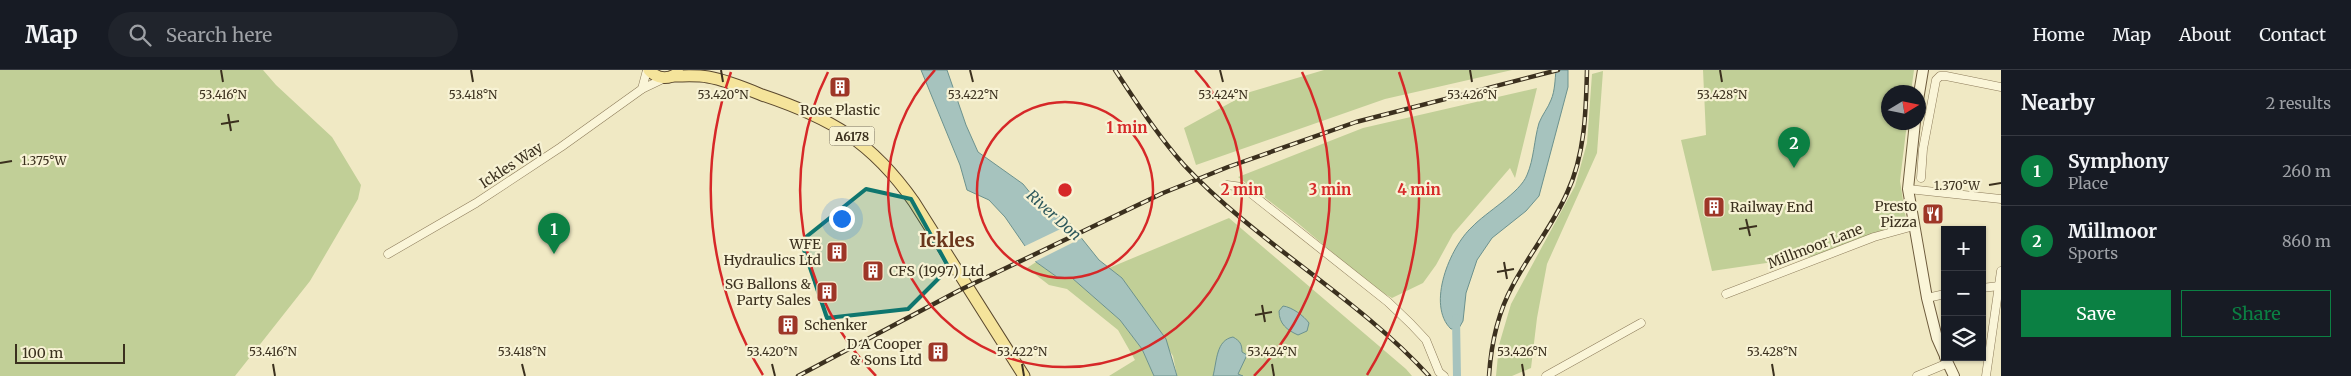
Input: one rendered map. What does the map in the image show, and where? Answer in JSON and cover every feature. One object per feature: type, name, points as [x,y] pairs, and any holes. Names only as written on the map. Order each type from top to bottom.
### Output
[{"type":"main road","points":[[648,70],[657,77],[674,75]]},
{"type":"main road","name":"A6178","points":[[674,75],[704,74],[792,105],[829,121],[849,134],[886,166],[920,210],[1024,376]]},
{"type":"street","points":[[642,88],[648,70]]},
{"type":"street","points":[[1920,85],[1923,70]]},
{"type":"street","name":"Ickles Way","points":[[388,254],[484,198],[561,147],[642,88],[674,75]]},
{"type":"street","points":[[1921,178],[1923,148],[1936,80],[1940,76],[1946,76],[2001,86]]},
{"type":"street","points":[[1915,130],[1908,174],[1908,189],[1927,298],[1941,347]]},
{"type":"street","points":[[1226,185],[1248,191],[1388,302],[1426,340],[1439,372],[1444,376]]},
{"type":"street","points":[[1908,189],[2001,199]]},
{"type":"street","name":"Millmoor Lane","points":[[1726,294],[1874,237],[1914,226]]},
{"type":"street","points":[[1986,376],[2001,271]]},
{"type":"street","points":[[1986,288],[1999,286]]},
{"type":"street","points":[[1927,298],[1941,295]]},
{"type":"street","points":[[1546,376],[1641,323]]},
{"type":"street","points":[[1917,376],[1943,361]]},
{"type":"street","points":[[1947,361],[1954,376]]},
{"type":"highlighted area","points":[[866,189],[911,199],[949,268],[908,309],[827,318],[801,241]]},
{"type":"green space","points":[[0,70],[263,70],[276,85],[332,137],[361,185],[358,199],[310,281],[235,376],[0,376]]},
{"type":"green space","points":[[1324,70],[1512,70],[1385,99],[1196,165],[1184,128],[1250,92]]},
{"type":"green space","points":[[1703,70],[1914,70],[1912,85],[1881,85],[1881,130],[1906,130],[1900,181],[1907,226],[1814,256],[1712,271],[1681,140],[1706,135]]},
{"type":"green space","points":[[1603,71],[1597,153],[1547,264],[1537,318],[1531,368],[1512,376],[1496,376],[1499,345],[1511,304],[1575,186],[1587,143],[1592,74]]},
{"type":"green space","points":[[1537,88],[1515,178],[1510,168],[1453,234],[1436,265],[1423,283],[1392,298],[1376,289],[1294,220],[1238,177],[1363,128]]},
{"type":"green space","points":[[1229,218],[1412,376],[1177,376],[1173,356],[1122,278],[1109,268]]},
{"type":"green space","points":[[1036,262],[1057,277],[1072,278],[1120,320],[1142,349],[1154,376],[1109,376],[1135,360],[1118,330],[1067,289],[1049,285],[1027,268]]},
{"type":"water","name":"River Don","points":[[921,70],[947,70],[966,125],[978,152],[1023,184],[1041,206],[1067,220],[1099,260],[1122,278],[1166,339],[1177,376],[1154,376],[1142,349],[1120,320],[1072,278],[1057,277],[1036,262],[1005,217],[989,200],[967,190],[960,165]]},
{"type":"water","points":[[1556,70],[1568,70],[1568,87],[1539,196],[1526,211],[1492,238],[1477,260],[1466,293],[1463,321],[1459,328],[1451,329],[1444,319],[1441,306],[1441,291],[1449,262],[1456,248],[1472,227],[1517,189],[1527,175],[1539,123],[1552,96]]},
{"type":"water","points":[[1283,306],[1294,310],[1307,320],[1309,323],[1307,331],[1298,335],[1284,326],[1279,316],[1279,311]]},
{"type":"water","points":[[1233,337],[1240,343],[1242,352],[1247,355],[1238,374],[1243,376],[1213,376],[1220,347],[1223,342]]},
{"type":"pier","points":[[1073,223],[1084,237],[1034,262],[1023,247]]},
{"type":"waterway","points":[[1456,318],[1457,376]]},
{"type":"railway","points":[[1115,70],[1165,143],[1184,165],[1243,220],[1370,320],[1401,347],[1429,376]]},
{"type":"railway","points":[[798,376],[960,290],[1163,193],[1228,167],[1356,122],[1558,70]]},
{"type":"railway","points":[[1489,376],[1491,352],[1503,306],[1520,273],[1555,216],[1567,193],[1578,164],[1583,133],[1587,70]]},
{"type":"place","name":"Rose Plastic","points":[[840,87]]},
{"type":"place","name":"Millmoor","points":[[1794,168]]},
{"type":"place","name":"Railway End","points":[[1714,207]]},
{"type":"place","name":"Presto Pizza","points":[[1933,214]]},
{"type":"place","name":"WFE Hydraulics Ltd","points":[[837,252]]},
{"type":"place","name":"Symphony","points":[[554,254]]},
{"type":"place","name":"CFS (1997) Ltd","points":[[873,271]]},
{"type":"place","name":"SG Ballons & Party Sales","points":[[827,292]]},
{"type":"place","name":"Schenker","points":[[788,325]]},
{"type":"place","name":"D A Cooper & Sons Ltd","points":[[938,352]]},
{"type":"district","name":"Ickles","points":[[947,240]]}]
